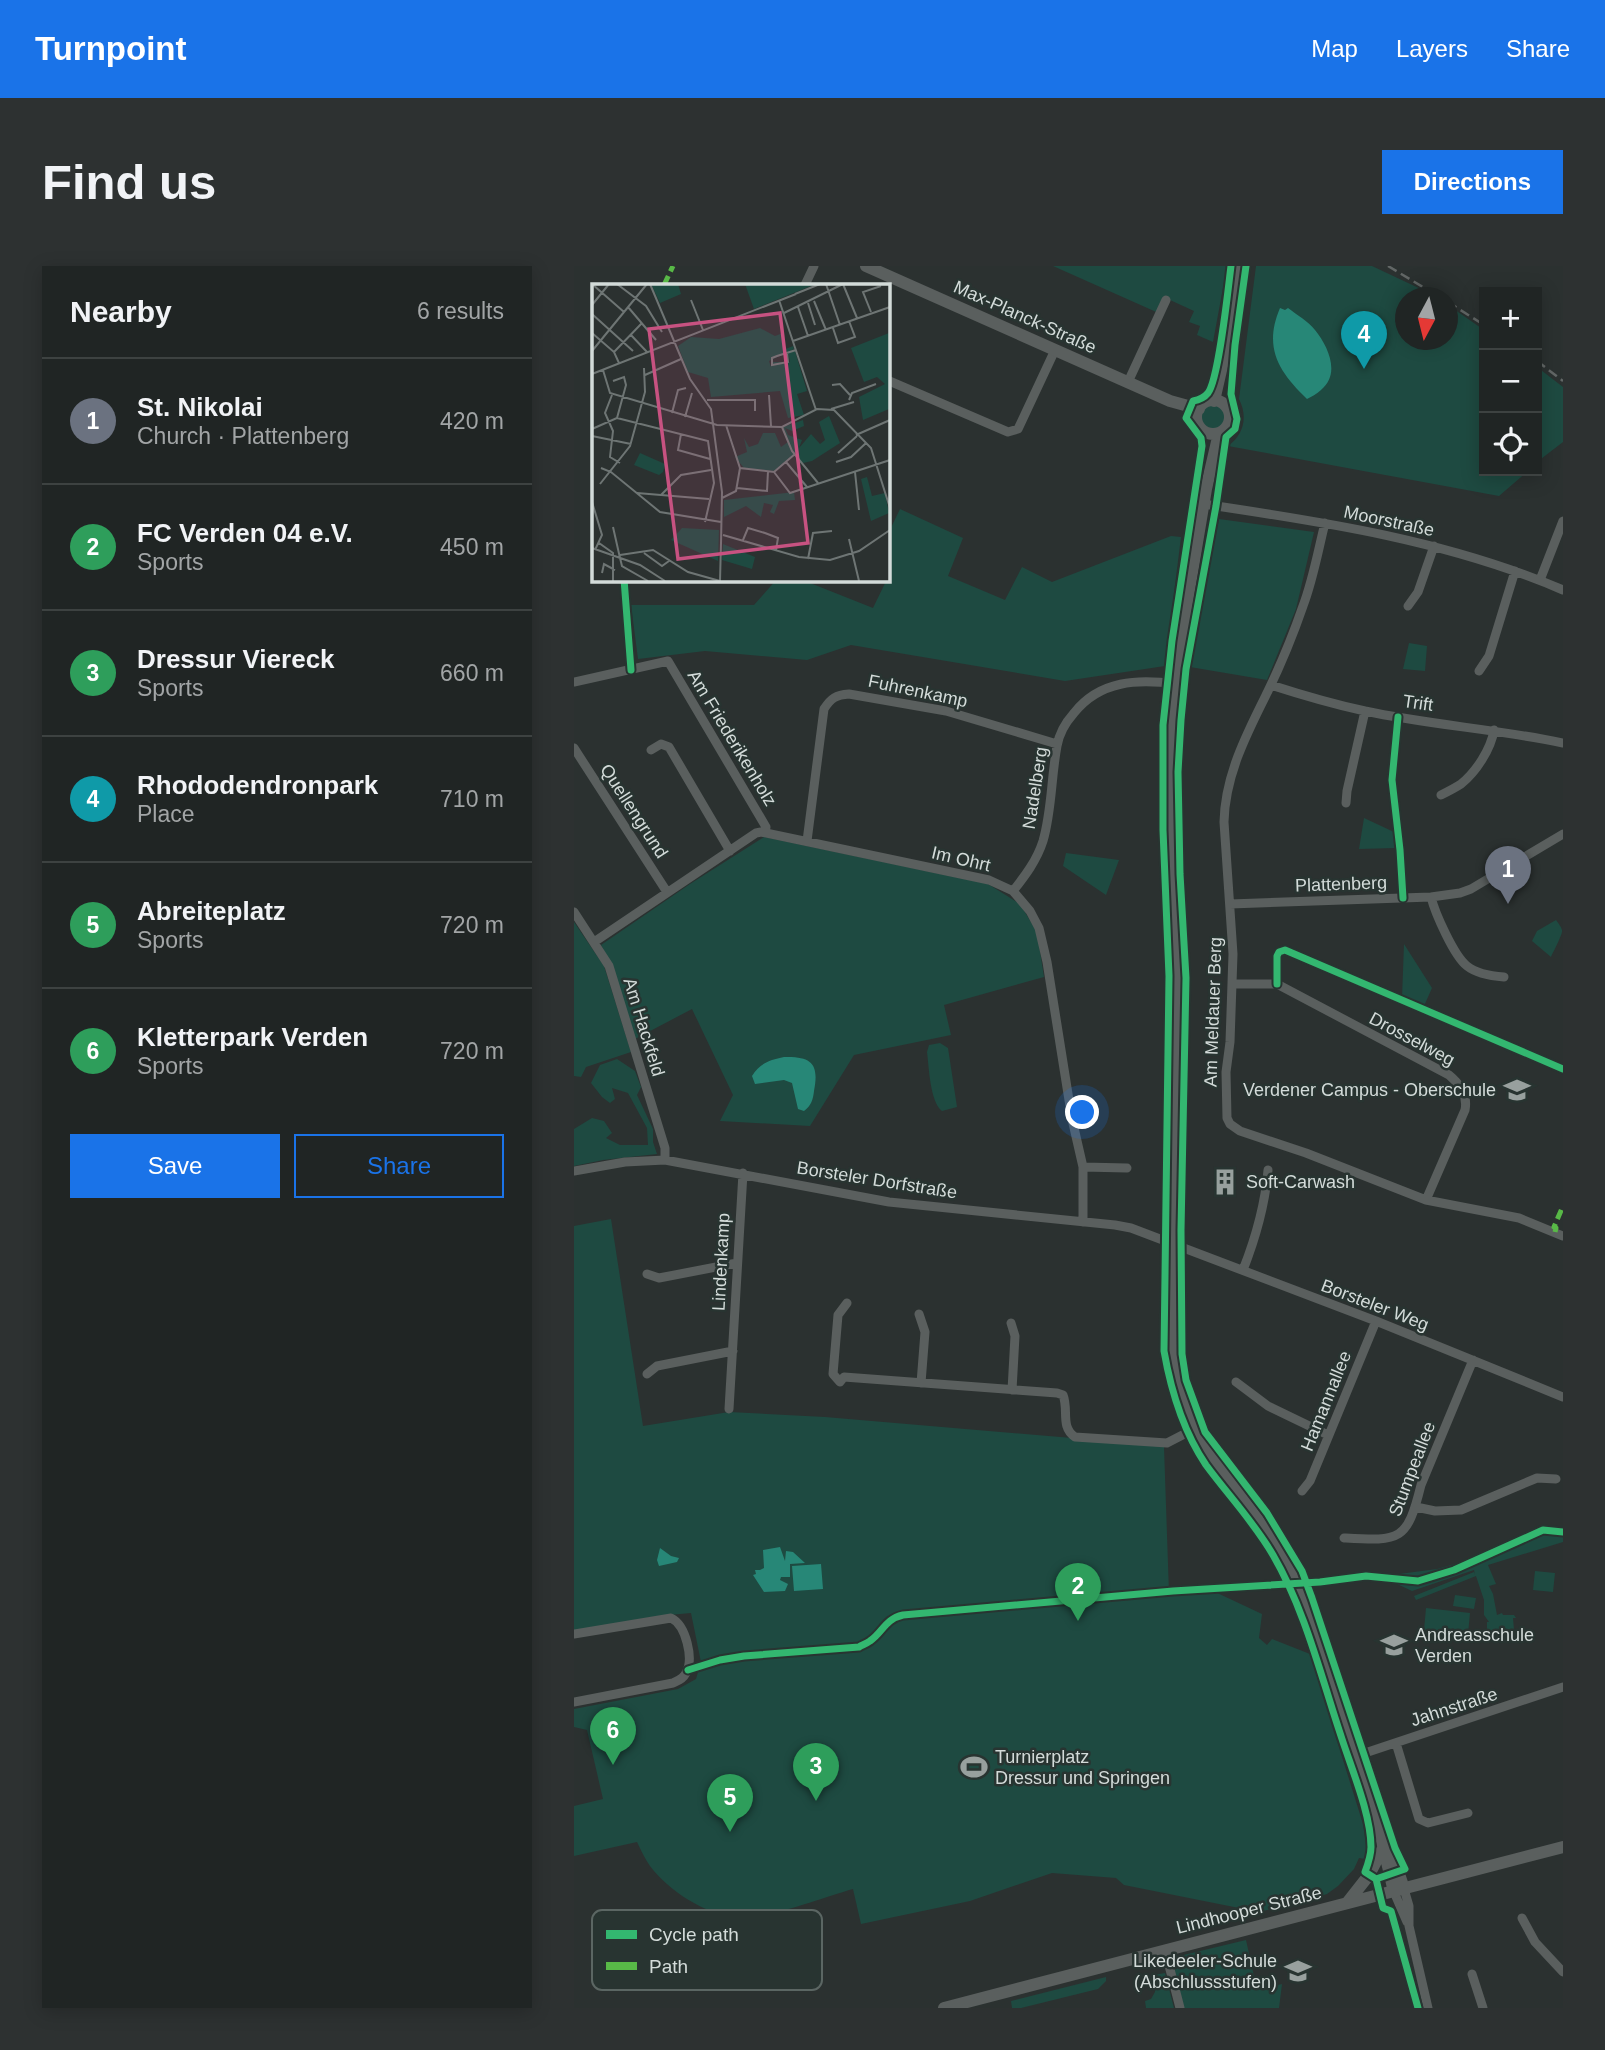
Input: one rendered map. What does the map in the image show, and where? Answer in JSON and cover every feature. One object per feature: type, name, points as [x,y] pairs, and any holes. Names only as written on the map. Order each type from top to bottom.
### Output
[{"type":"street","points":[[805,284],[814,266]]},
{"type":"street","name":"Max-Planck-Straße","points":[[866,266],[1198,413]]},
{"type":"street","points":[[1219,402],[1239,266]]},
{"type":"street","points":[[1128,382],[1166,300]]},
{"type":"street","points":[[889,381],[1008,432],[1018,429],[1055,349]]},
{"type":"street","points":[[1219,402],[1228,410],[1230,420],[1227,427],[1214,433],[1200,428],[1198,413],[1204,403],[1219,402]]},
{"type":"street","points":[[1214,433],[1185,614],[1171,755],[1178,977],[1173,1309],[1175,1353],[1183,1397],[1196,1428],[1213,1459],[1283,1554],[1306,1600],[1399,1891],[1400,1908],[1409,1926],[1428,2008]]},
{"type":"street","name":"Moorstraße","points":[[1203,504],[1325,523],[1434,547],[1515,571],[1563,590]]},
{"type":"street","points":[[1540,580],[1563,521]]},
{"type":"street","name":"Am Meldauer Berg","points":[[1325,523],[1304,605],[1240,748],[1224,805],[1233,954],[1225,1110],[1230,1124],[1240,1131],[1306,1153],[1426,1200],[1519,1218],[1563,1236]]},
{"type":"street","points":[[1408,606],[1418,592],[1434,547]]},
{"type":"street","points":[[1479,671],[1489,656],[1515,571]]},
{"type":"street","name":"Am Friederikenholz","points":[[574,682],[668,661],[766,827],[765,832]]},
{"type":"street","name":"Nadelberg","points":[[1013,891],[1036,858],[1041,845],[1050,808],[1057,744],[1068,719],[1091,695],[1103,689],[1125,682],[1176,684]]},
{"type":"street","name":"Trift","points":[[1270,685],[1365,711],[1563,743]]},
{"type":"street","name":"Fuhrenkamp","points":[[807,841],[824,709],[837,695],[859,695],[934,708],[1057,744]]},
{"type":"street","points":[[1346,803],[1365,711]]},
{"type":"street","points":[[1441,795],[1462,783],[1485,755],[1493,740],[1494,730]]},
{"type":"street","points":[[651,750],[661,744],[669,747],[730,850]]},
{"type":"street","name":"Quellengrund","points":[[574,748],[667,892]]},
{"type":"street","points":[[594,942],[756,833],[765,832]]},
{"type":"street","name":"Im Ohrt","points":[[765,832],[989,880],[1013,891]]},
{"type":"street","name":"Plattenberg","points":[[1230,904],[1431,897],[1460,893],[1563,834]]},
{"type":"street","points":[[1013,891],[1030,911],[1039,928],[1047,962],[1072,1119],[1083,1167],[1083,1222]]},
{"type":"street","points":[[1431,897],[1435,911],[1461,961],[1475,971],[1504,977]]},
{"type":"street","name":"Am Hackfeld","points":[[574,912],[609,968],[665,1148],[665,1160]]},
{"type":"street","name":"Drosselweg","points":[[1232,984],[1277,985],[1458,1082],[1465,1098],[1465,1110],[1426,1200]]},
{"type":"street","name":"Borsteler Dorfstraße","points":[[574,1171],[625,1161],[665,1160],[918,1206],[1131,1228],[1174,1244]]},
{"type":"street","points":[[1083,1167],[1127,1168]]},
{"type":"street","points":[[1243,1270],[1261,1220],[1268,1170]]},
{"type":"street","name":"Lindenkamp","points":[[729,1409],[743,1174]]},
{"type":"street","name":"Borsteler Weg","points":[[1174,1244],[1376,1321],[1563,1397]]},
{"type":"street","points":[[647,1275],[659,1278],[737,1263]]},
{"type":"street","points":[[847,1303],[838,1315],[833,1374],[840,1382],[844,1377],[1057,1393],[1063,1395],[1066,1402],[1066,1425],[1069,1433],[1075,1437],[1167,1443],[1196,1428]]},
{"type":"street","points":[[919,1314],[925,1332],[921,1383]]},
{"type":"street","name":"Hamannallee","points":[[1302,1490],[1310,1481],[1376,1321]]},
{"type":"street","points":[[1010,1323],[1015,1336],[1012,1390]]},
{"type":"street","points":[[647,1374],[657,1366],[733,1351]]},
{"type":"street","name":"Stumpeallee","points":[[1344,1538],[1377,1540],[1396,1537],[1407,1527],[1416,1507],[1421,1485],[1473,1360]]},
{"type":"street","points":[[1236,1382],[1269,1406],[1328,1435]]},
{"type":"street","points":[[1416,1507],[1436,1511],[1461,1510],[1537,1478],[1556,1479]]},
{"type":"street","points":[[574,1634],[671,1618],[677,1620],[686,1638],[688,1670],[683,1678],[673,1683],[574,1702]]},
{"type":"street","name":"Jahnstraße","points":[[1356,1756],[1563,1687]]},
{"type":"street","points":[[1396,1742],[1419,1819],[1428,1824],[1468,1813]]},
{"type":"street","points":[[1347,1903],[1367,1879],[1383,1845]]},
{"type":"street","name":"Lindhooper Straße","points":[[944,2008],[1563,1847]]},
{"type":"street","points":[[1522,1918],[1535,1942],[1563,1972]]},
{"type":"street","points":[[1165,1950],[1180,2008]]},
{"type":"street","points":[[1472,1974],[1483,2008]]},
{"type":"shaded area","points":[[1053,266],[1227,266],[1213,342],[1197,335],[1200,326],[1189,322],[1194,311],[1170,300],[1163,315]]},
{"type":"shaded area","points":[[1256,266],[1372,266],[1417,287],[1395,287],[1395,350],[1458,350],[1458,312],[1479,327],[1479,476],[1522,476],[1499,496],[1228,446],[1238,436],[1243,425],[1239,399]]},
{"type":"shaded area","points":[[1280,308],[1288,308],[1306,321],[1320,337],[1328,352],[1331,368],[1327,383],[1318,393],[1307,399],[1289,379],[1277,358],[1273,335]]},
{"type":"shaded area","points":[[1542,371],[1563,387],[1563,442],[1542,458]]},
{"type":"shaded area","points":[[1213,403],[1223,407],[1227,417],[1223,427],[1213,431],[1203,427],[1199,417],[1203,407]]},
{"type":"shaded area","points":[[900,509],[963,538],[948,576],[1005,600],[1022,567],[1052,582],[1171,536],[1181,537],[1165,666],[1065,681],[851,645],[807,660],[705,651],[638,659],[631,605],[754,605],[775,581],[805,581],[873,608],[886,581],[889,581],[889,532]]},
{"type":"shaded area","points":[[1219,519],[1314,532],[1296,609],[1267,680],[1190,667]]},
{"type":"shaded area","points":[[1409,643],[1427,646],[1425,671],[1403,669]]},
{"type":"shaded area","points":[[1364,818],[1394,832],[1395,848],[1359,849]]},
{"type":"shaded area","points":[[764,837],[988,884],[1020,904],[1037,932],[1044,977],[944,1005],[951,1035],[854,1055],[810,1126],[720,1121],[733,1095],[692,1009],[635,1039],[610,962],[601,945]]},
{"type":"shaded area","points":[[1066,853],[1119,860],[1106,895],[1063,866]]},
{"type":"shaded area","points":[[1556,920],[1562,932],[1551,957],[1532,941],[1537,931]]},
{"type":"shaded area","points":[[574,922],[604,966],[631,1052],[586,1067],[581,1077],[574,1076]]},
{"type":"shaded area","points":[[1404,944],[1432,988],[1424,1006],[1402,998]]},
{"type":"shaded area","points":[[940,1043],[948,1048],[957,1107],[942,1111],[935,1100],[927,1052],[929,1045]]},
{"type":"shaded area","points":[[784,1057],[808,1060],[814,1069],[816,1075],[813,1097],[804,1111],[798,1109],[792,1083],[784,1080],[755,1084],[752,1076],[766,1063]]},
{"type":"shaded area","points":[[617,1059],[635,1071],[641,1087],[637,1095],[653,1129],[657,1154],[574,1166],[574,1129],[592,1118],[604,1121],[612,1133],[606,1138],[620,1145],[648,1145],[647,1128],[628,1093],[612,1088],[615,1099],[610,1103],[591,1083],[600,1065]]},
{"type":"shaded area","points":[[611,1219],[643,1426],[729,1412],[825,1417],[1164,1447],[1169,1593],[1213,1591],[1262,1614],[1259,1638],[1267,1645],[1272,1639],[1310,1654],[1363,1824],[1367,1851],[1365,1859],[1359,1858],[1354,1869],[1327,1894],[1259,1912],[1124,1885],[1116,1878],[1052,1873],[970,1901],[861,1924],[853,1889],[782,1910],[710,1910],[688,1900],[667,1884],[650,1866],[637,1842],[574,1856],[574,1806],[603,1799],[587,1730],[574,1727],[574,1709],[678,1689],[696,1679],[701,1662],[691,1613],[574,1631],[574,1226]]},
{"type":"shaded area","points":[[1545,1532],[1563,1534],[1563,1542],[1488,1565],[1496,1584],[1489,1586],[1497,1615],[1514,1615],[1514,1630],[1502,1630],[1493,1634],[1487,1630],[1489,1622],[1484,1615],[1484,1600],[1476,1576],[1416,1600],[1414,1596],[1474,1572],[1475,1575],[1474,1570],[1412,1591],[1393,1582],[1399,1574],[1437,1569],[1487,1556]]},
{"type":"shaded area","points":[[780,1547],[785,1561],[786,1551],[793,1552],[805,1563],[790,1564],[790,1577],[781,1577],[780,1580],[788,1584],[785,1591],[764,1592],[753,1575],[756,1574],[755,1570],[764,1568],[763,1550]]},
{"type":"shaded area","points":[[660,1548],[679,1558],[677,1562],[659,1566],[657,1560]]},
{"type":"shaded area","points":[[821,1564],[823,1589],[794,1591],[792,1566]]},
{"type":"shaded area","points":[[1535,1571],[1555,1573],[1553,1592],[1533,1590]]},
{"type":"shaded area","points":[[1455,1595],[1476,1598],[1474,1609],[1453,1606]]},
{"type":"shaded area","points":[[1426,1608],[1470,1613],[1468,1634],[1424,1630]]},
{"type":"shaded area","points":[[1246,1940],[1257,1990],[1282,1984],[1279,2008],[1184,2008],[1171,1958]]},
{"type":"shaded area","points":[[1165,1973],[1174,2008],[1146,2008],[1145,2001],[1151,1999],[1155,1992],[1154,1975]]},
{"type":"shaded area","points":[[1106,1977],[1106,1981],[1098,1989],[1012,2008],[1011,2001]]},
{"type":"railway","points":[[1388,266],[1423,287]]},
{"type":"railway","points":[[1458,308],[1479,322]]},
{"type":"railway","points":[[1542,365],[1563,381]]},
{"type":"marked path","points":[[664,284],[673,266]]},
{"type":"marked path","points":[[1555,1232],[1554,1227],[1563,1206]]},
{"type":"cycle path","points":[[1231,266],[1212,384],[1205,396],[1193,401],[1186,418],[1201,438],[1202,446],[1172,641],[1163,725],[1163,830],[1169,976],[1164,1351],[1184,1425],[1206,1465],[1266,1543],[1285,1577],[1304,1622],[1364,1807],[1371,1847],[1365,1872],[1376,1879],[1383,1908],[1391,1911],[1418,2008]]},
{"type":"cycle path","points":[[1246,266],[1231,394],[1237,419],[1235,429],[1226,437],[1186,669],[1181,720],[1178,772],[1186,978],[1181,1230],[1182,1354],[1186,1380],[1205,1432],[1267,1513],[1302,1571],[1312,1598],[1395,1848],[1405,1869],[1376,1879]]},
{"type":"cycle path","points":[[624,581],[631,670]]},
{"type":"cycle path","points":[[1398,717],[1392,780],[1403,898]]},
{"type":"cycle path","points":[[1277,984],[1277,956],[1285,950],[1563,1069]]},
{"type":"cycle path","points":[[688,1670],[744,1656],[859,1647],[869,1642],[892,1619],[903,1615],[1173,1591],[1320,1582],[1366,1576],[1418,1581],[1454,1570],[1543,1530],[1563,1532]]},
{"type":"place","name":"Rhododendronpark","points":[[1364,369]]},
{"type":"place","name":"St. Nikolai","points":[[1508,904]]},
{"type":"place","name":"Verdener Campus - Oberschule","points":[[1517,1090]]},
{"type":"place","name":"Soft-Carwash","points":[[1225,1182]]},
{"type":"place","name":"FC Verden 04 e.V.","points":[[1078,1621]]},
{"type":"place","name":"Andreasschule Verden","points":[[1394,1645]]},
{"type":"place","name":"Kletterpark Verden","points":[[613,1765]]},
{"type":"place","name":"Turnierplatz Dressur und Springen","points":[[974,1767]]},
{"type":"place","name":"Dressur Viereck","points":[[816,1801]]},
{"type":"place","name":"Abreiteplatz","points":[[730,1832]]},
{"type":"place","name":"Likedeeler-Schule (Abschlussstufen)","points":[[1298,1971]]}]
